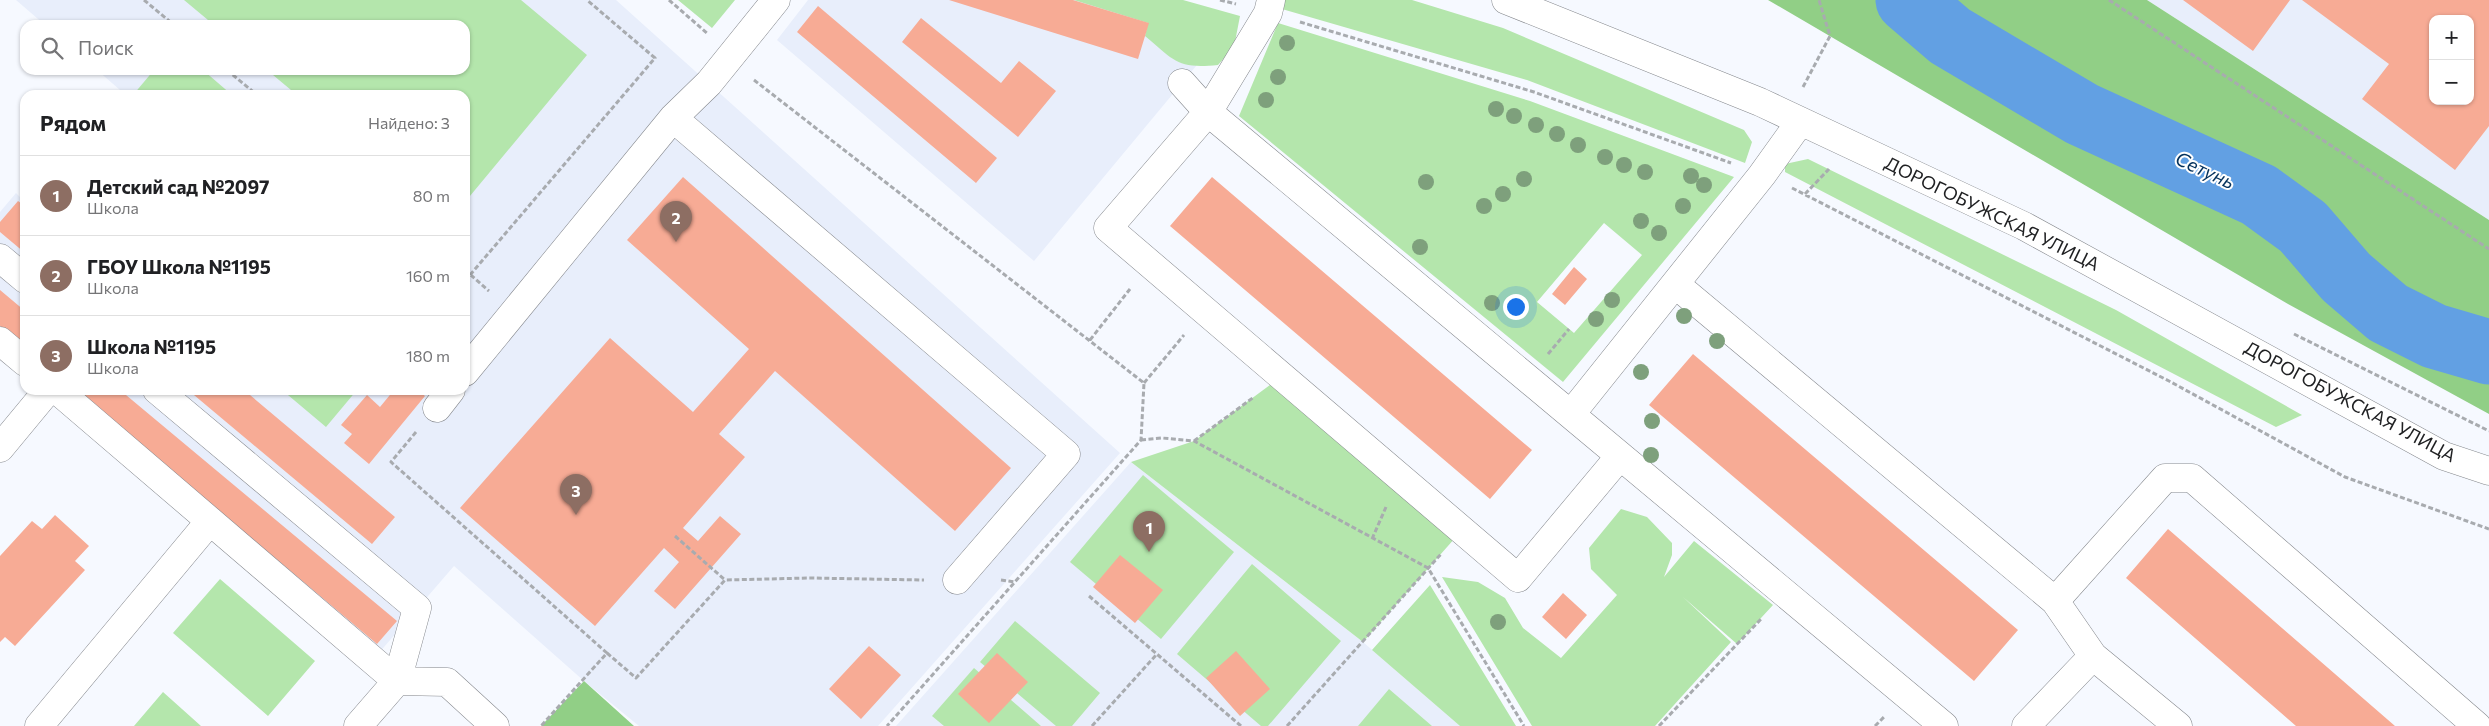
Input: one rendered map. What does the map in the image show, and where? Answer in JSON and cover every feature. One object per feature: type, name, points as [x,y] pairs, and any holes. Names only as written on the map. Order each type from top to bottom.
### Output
[{"type":"street","points":[[470,366],[673,118],[709,83],[776,0]]},
{"type":"street","name":"ДОРОГОБУЖСКАЯ УЛИЦА","points":[[1506,0],[1760,102],[2024,226],[2444,456],[2489,471]]},
{"type":"street","points":[[1269,6],[1208,112],[1108,228],[1463,529],[1518,578],[1620,456]]},
{"type":"street","points":[[1182,83],[1208,112],[1944,726]]},
{"type":"street","points":[[673,118],[1066,454],[957,580]]},
{"type":"street","points":[[1570,414],[1762,175],[1800,122]]},
{"type":"street","points":[[0,258],[20,275]]},
{"type":"street","points":[[1675,284],[2055,601],[2093,656],[2178,726]]},
{"type":"street","points":[[0,341],[20,358]]},
{"type":"street","points":[[0,448],[44,395]]},
{"type":"street","points":[[64,395],[397,680],[447,682],[495,726]]},
{"type":"street","points":[[163,395],[417,608],[397,680],[358,726]]},
{"type":"street","points":[[2055,601],[2165,478],[2192,478],[2477,726]]},
{"type":"street","points":[[39,726],[210,521]]},
{"type":"street","points":[[2026,726],[2093,656]]},
{"type":"path","points":[[144,0],[168,20]]},
{"type":"path","points":[[470,274],[655,58],[587,0]]},
{"type":"path","points":[[669,0],[731,54],[736,67],[1144,383]]},
{"type":"path","points":[[1220,0],[1269,6],[1534,92],[1762,175],[1805,194],[2169,381],[2345,477],[2489,529]]},
{"type":"path","points":[[1803,88],[1830,36],[1819,0]]},
{"type":"path","points":[[2109,0],[2489,249]]},
{"type":"path","points":[[233,75],[251,90]]},
{"type":"path","points":[[1805,194],[1828,169]]},
{"type":"path","points":[[1090,340],[1131,288]]},
{"type":"path","points":[[887,726],[1141,440],[1144,383],[1190,328]]},
{"type":"path","points":[[1194,441],[1282,376]]},
{"type":"path","points":[[444,399],[391,462],[636,678],[725,580]]},
{"type":"path","points":[[1141,440],[1162,438],[1194,441],[1428,568],[1524,726]]},
{"type":"path","points":[[1287,726],[1463,529]]},
{"type":"path","points":[[675,536],[725,580],[810,578],[1015,582]]},
{"type":"path","points":[[1659,726],[1783,593]]},
{"type":"path","points":[[1089,596],[1241,726]]},
{"type":"path","points":[[540,726],[607,653]]},
{"type":"path","points":[[1092,726],[1157,654]]},
{"type":"shaded area","points":[[16,0],[616,0],[1120,453],[878,726],[639,726],[584,681],[454,566],[378,654],[75,395],[470,395],[470,90],[120,90],[103,75],[470,75],[470,20],[39,20]]},
{"type":"shaded area","points":[[808,0],[1078,0],[1216,42],[1034,261],[777,40]]},
{"type":"shaded area","points":[[2147,0],[2489,0],[2489,220]]},
{"type":"shaded area","points":[[16,193],[20,197],[20,349],[0,331],[0,212]]},
{"type":"shaded area","points":[[1131,462],[1363,642],[1460,726],[896,726]]},
{"type":"green space","points":[[184,0],[521,0],[587,55],[470,196],[470,90],[291,90],[273,75],[470,75],[470,20],[208,20]]},
{"type":"green space","points":[[678,0],[735,0],[712,28]]},
{"type":"green space","points":[[1074,0],[1183,0],[1240,16],[1234,47],[1218,65],[1194,66],[1170,57],[1145,36],[1148,23]]},
{"type":"green space","points":[[1278,0],[1412,0],[1503,28],[1744,130],[1752,142],[1745,163],[1527,80],[1275,7]]},
{"type":"green space","points":[[1768,0],[2147,0],[2489,220],[2489,414],[2288,304]]},
{"type":"green space","points":[[1278,23],[1530,101],[1734,177],[1563,382],[1239,116]],"holes":[[[1604,223],[1642,255],[1574,333],[1537,302]]]},
{"type":"green space","points":[[150,75],[209,75],[226,90],[137,90]]},
{"type":"green space","points":[[1808,159],[2116,310],[2302,415],[2276,427],[1785,172],[1785,164]]},
{"type":"green space","points":[[1282,376],[1463,529],[1363,642],[1131,462],[1194,441]]},
{"type":"green space","points":[[288,395],[353,395],[326,427]]},
{"type":"green space","points":[[1143,475],[1234,552],[1161,639],[1070,562]]},
{"type":"green space","points":[[1621,509],[1647,517],[1672,543],[1672,555],[1664,577],[1694,541],[1773,605],[1737,644],[1683,597],[1731,642],[1655,726],[1532,726],[1442,577],[1478,582],[1505,598],[1523,628],[1561,658],[1617,595],[1591,569],[1589,548]]},
{"type":"green space","points":[[1252,564],[1341,641],[1268,726],[1261,726],[1177,654]]},
{"type":"green space","points":[[220,579],[315,661],[268,716],[173,633]]},
{"type":"green space","points":[[1430,585],[1516,726],[1460,726],[1372,650]]},
{"type":"green space","points":[[1015,621],[1100,693],[1072,726],[1056,726],[980,662]]},
{"type":"green space","points":[[974,668],[1041,726],[944,726],[932,716]]},
{"type":"green space","points":[[584,681],[634,726],[541,726]]},
{"type":"green space","points":[[1389,689],[1432,726],[1358,726]]},
{"type":"green space","points":[[163,692],[201,726],[134,726]]},
{"type":"building","points":[[949,0],[1073,0],[1149,23],[1138,59]]},
{"type":"building","points":[[2183,0],[2290,0],[2253,51]]},
{"type":"building","points":[[2302,0],[2489,0],[2489,126],[2455,170],[2362,99],[2389,64]]},
{"type":"building","points":[[818,6],[997,158],[976,183],[797,32]]},
{"type":"building","points":[[921,18],[1001,83],[1019,61],[1056,91],[1018,137],[902,42]]},
{"type":"building","points":[[683,177],[1011,468],[955,531],[775,371],[719,434],[745,457],[683,528],[698,541],[720,516],[741,534],[675,609],[654,591],[679,562],[664,548],[595,626],[460,508],[610,338],[693,412],[749,349],[627,240]]},
{"type":"building","points":[[1212,177],[1532,450],[1490,499],[1170,226]]},
{"type":"building","points":[[18,201],[20,202],[20,249],[0,232],[0,222]]},
{"type":"building","points":[[1574,267],[1587,279],[1565,305],[1552,294]]},
{"type":"building","points":[[0,290],[20,307],[20,343],[0,326]]},
{"type":"building","points":[[1693,354],[2018,630],[1974,681],[1649,405]]},
{"type":"building","points":[[82,395],[126,395],[397,621],[377,644]]},
{"type":"building","points":[[194,395],[250,395],[395,517],[372,544]]},
{"type":"building","points":[[367,395],[380,407],[390,395],[425,396],[369,464],[344,443],[352,434],[341,425]]},
{"type":"building","points":[[55,515],[89,546],[75,561],[85,570],[15,646],[5,637],[0,642],[0,556],[32,521],[42,529]]},
{"type":"building","points":[[2168,529],[2395,726],[2296,726],[2126,578]]},
{"type":"building","points":[[1120,555],[1163,590],[1135,623],[1093,587]]},
{"type":"building","points":[[1563,593],[1587,615],[1566,639],[1542,617]]},
{"type":"building","points":[[869,646],[901,675],[861,719],[829,689]]},
{"type":"building","points":[[1236,651],[1270,689],[1240,716],[1206,678]]},
{"type":"building","points":[[997,653],[1028,682],[989,723],[958,694]]},
{"type":"waterway","name":"Сетунь","points":[[1908,0],[1950,36],[2082,114],[2259,195],[2303,227],[2346,277],[2388,313],[2434,336],[2489,352]]},
{"type":"place","name":"ГБОУ Школа №1195","points":[[676,242]]},
{"type":"place","name":"Школа №1195","points":[[576,515]]},
{"type":"place","name":"Детский сад №2097","points":[[1149,552]]}]
